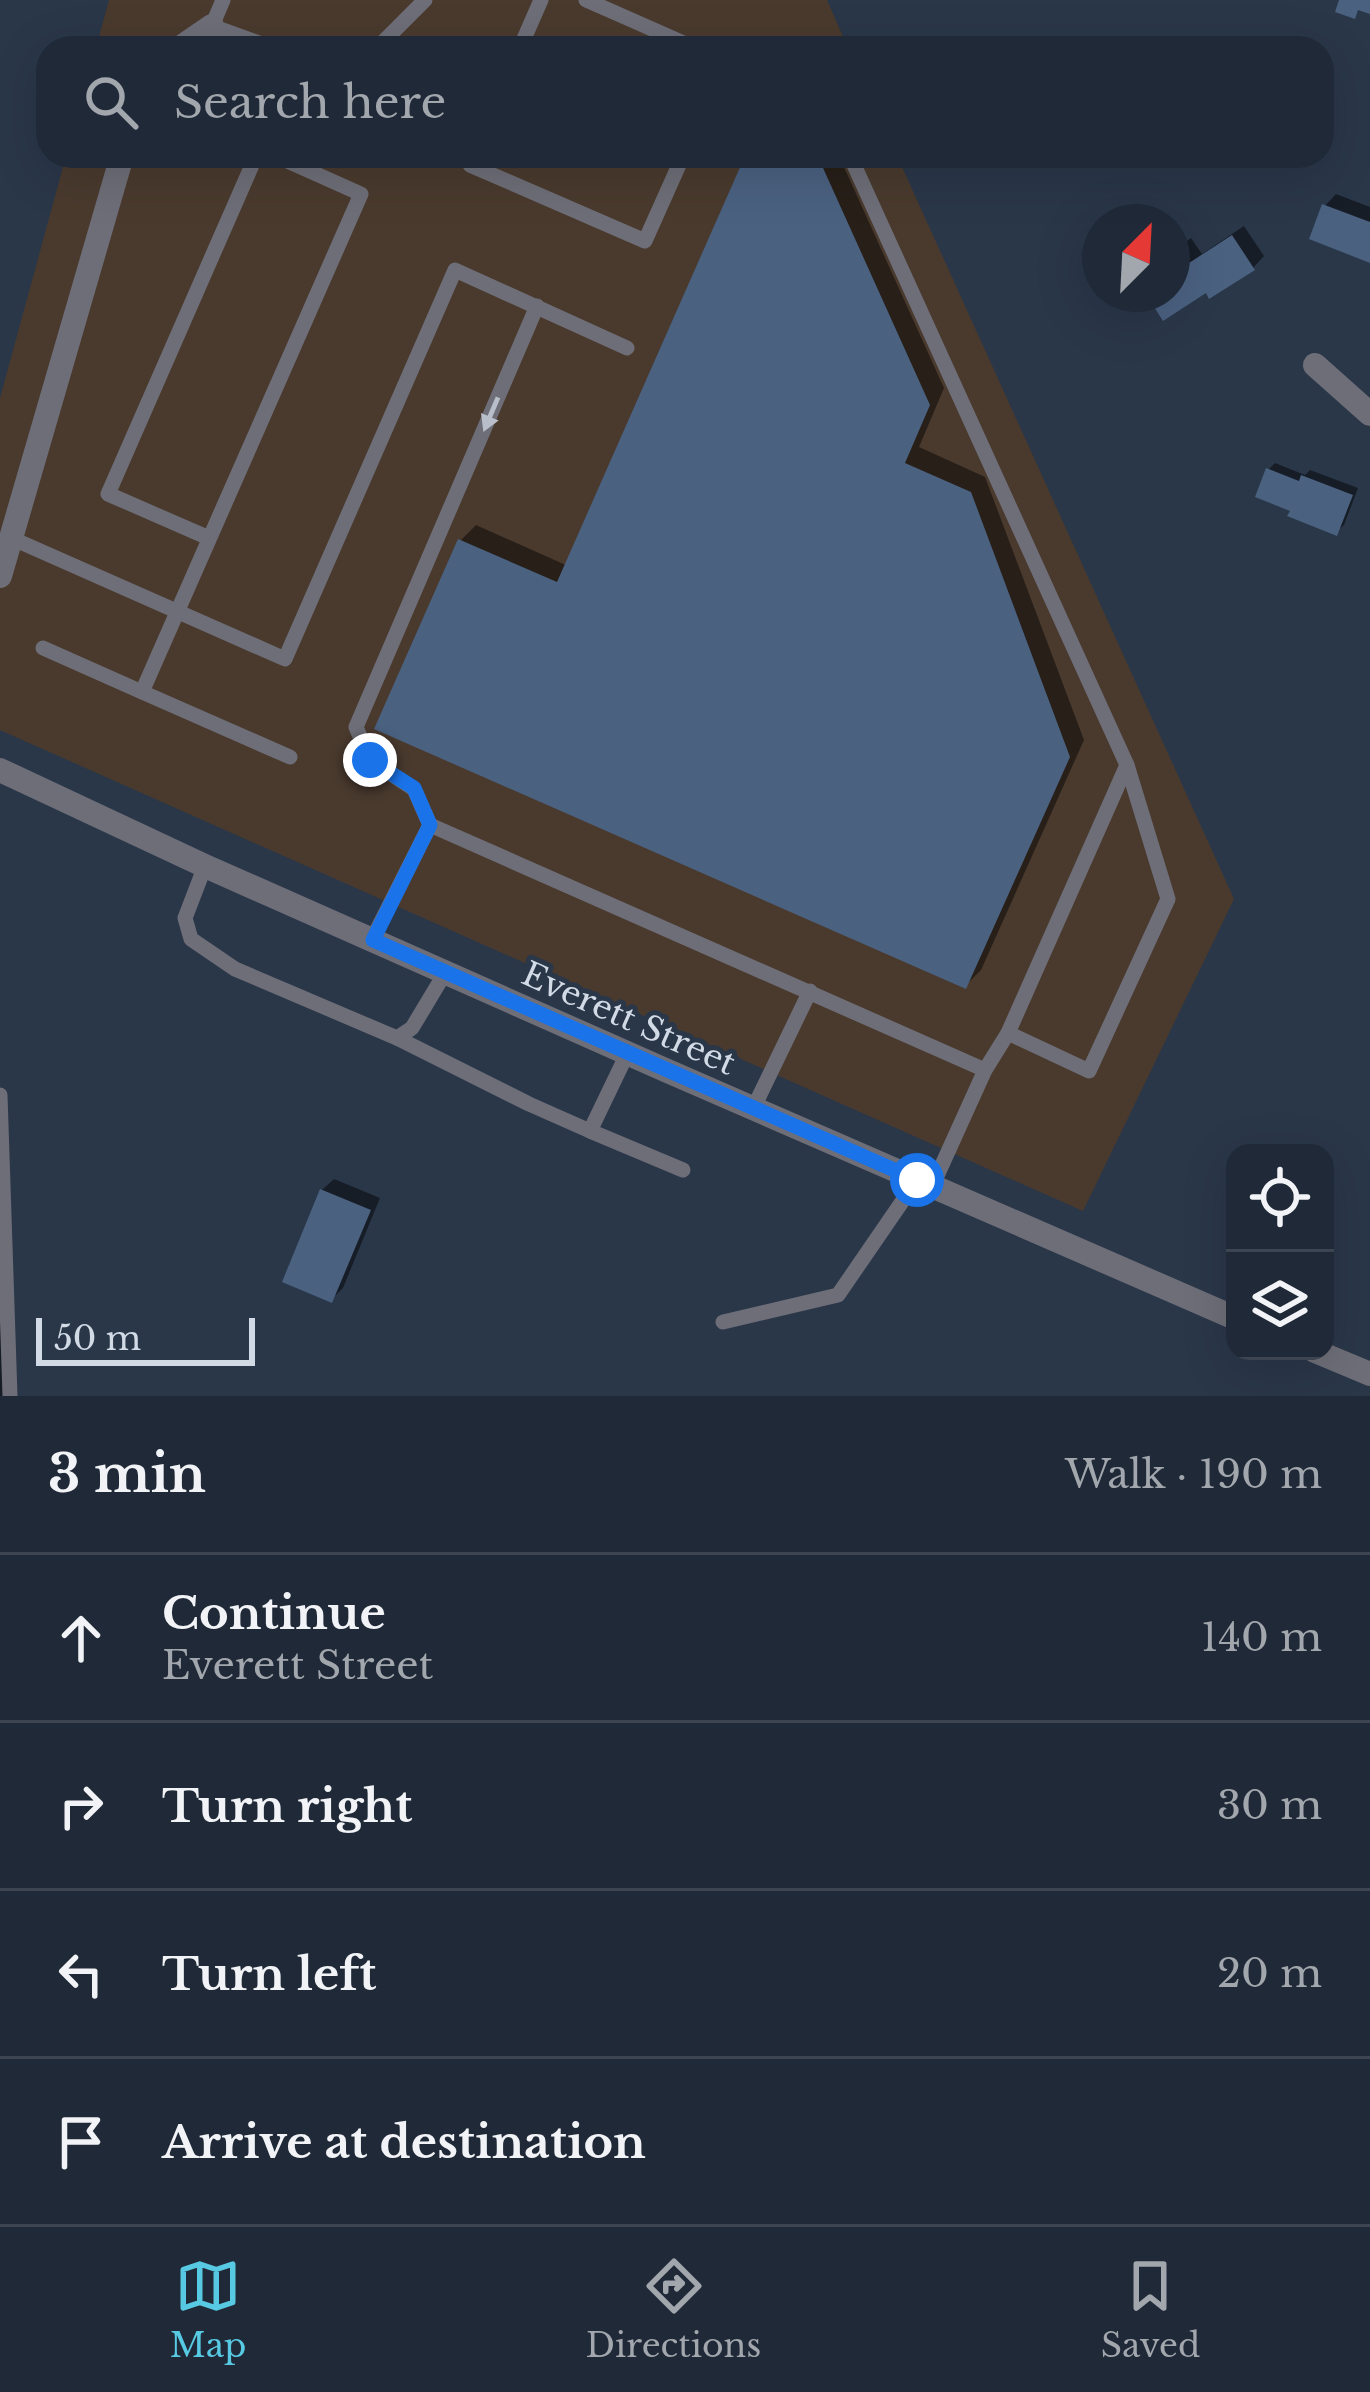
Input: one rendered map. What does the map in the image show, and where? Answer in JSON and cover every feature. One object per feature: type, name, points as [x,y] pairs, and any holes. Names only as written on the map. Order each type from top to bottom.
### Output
[{"type":"street","points":[[197,36],[212,26]]},
{"type":"street","points":[[0,576],[119,168]]},
{"type":"street","points":[[1316,365],[1370,414]]},
{"type":"street","name":"Everett Street","points":[[0,770],[445,973],[1226,1314]]},
{"type":"street","points":[[1334,1359],[1370,1374]]},
{"type":"lane","points":[[223,0],[212,26],[240,36]]},
{"type":"lane","points":[[388,36],[425,0]]},
{"type":"lane","points":[[526,36],[542,0]]},
{"type":"lane","points":[[586,0],[668,36]]},
{"type":"lane","points":[[209,538],[108,494],[251,168]]},
{"type":"lane","points":[[142,692],[361,194],[303,168]]},
{"type":"lane","points":[[477,168],[645,242],[678,168]]},
{"type":"lane","points":[[855,168],[1127,765],[1168,899],[1089,1071],[1008,1033]]},
{"type":"lane","points":[[11,538],[285,659],[455,270],[627,348]]},
{"type":"lane","points":[[537,306],[356,728],[370,760],[414,788],[430,825],[985,1070]]},
{"type":"lane","points":[[43,648],[290,757]]},
{"type":"lane","points":[[723,1322],[838,1295],[925,1184],[1008,1033],[1127,765]]},
{"type":"lane","points":[[373,940],[430,825]]},
{"type":"lane","points":[[205,866],[185,919],[191,939],[235,969],[398,1038],[529,1104],[682,1170]]},
{"type":"lane","points":[[398,1038],[412,1028],[445,973]]},
{"type":"lane","points":[[753,1108],[811,991]]},
{"type":"lane","points":[[590,1131],[628,1054]]},
{"type":"lane","points":[[0,1095],[10,1396]]},
{"type":"shaded area","points":[[109,0],[827,0],[843,36],[99,36]]},
{"type":"shaded area","points":[[63,168],[902,168],[1234,899],[1083,1211],[0,730],[0,398]]},
{"type":"building","points":[[1339,0],[1370,0],[1370,14],[1358,10],[1355,19],[1335,12]]},
{"type":"building","points":[[740,168],[823,168],[930,405],[905,463],[971,492],[1070,757],[966,989],[374,729],[458,539],[557,582]]},
{"type":"building","points":[[1322,204],[1370,222],[1370,263],[1309,239]]},
{"type":"building","points":[[1232,235],[1255,270],[1209,299],[1206,293],[1190,303],[1190,262]]},
{"type":"building","points":[[1266,468],[1299,481],[1301,475],[1353,495],[1337,536],[1255,497]]},
{"type":"building","points":[[320,1189],[371,1210],[332,1303],[282,1282]]},
{"type":"route","points":[[370,760],[414,788],[430,825],[373,940],[917,1180]]}]
